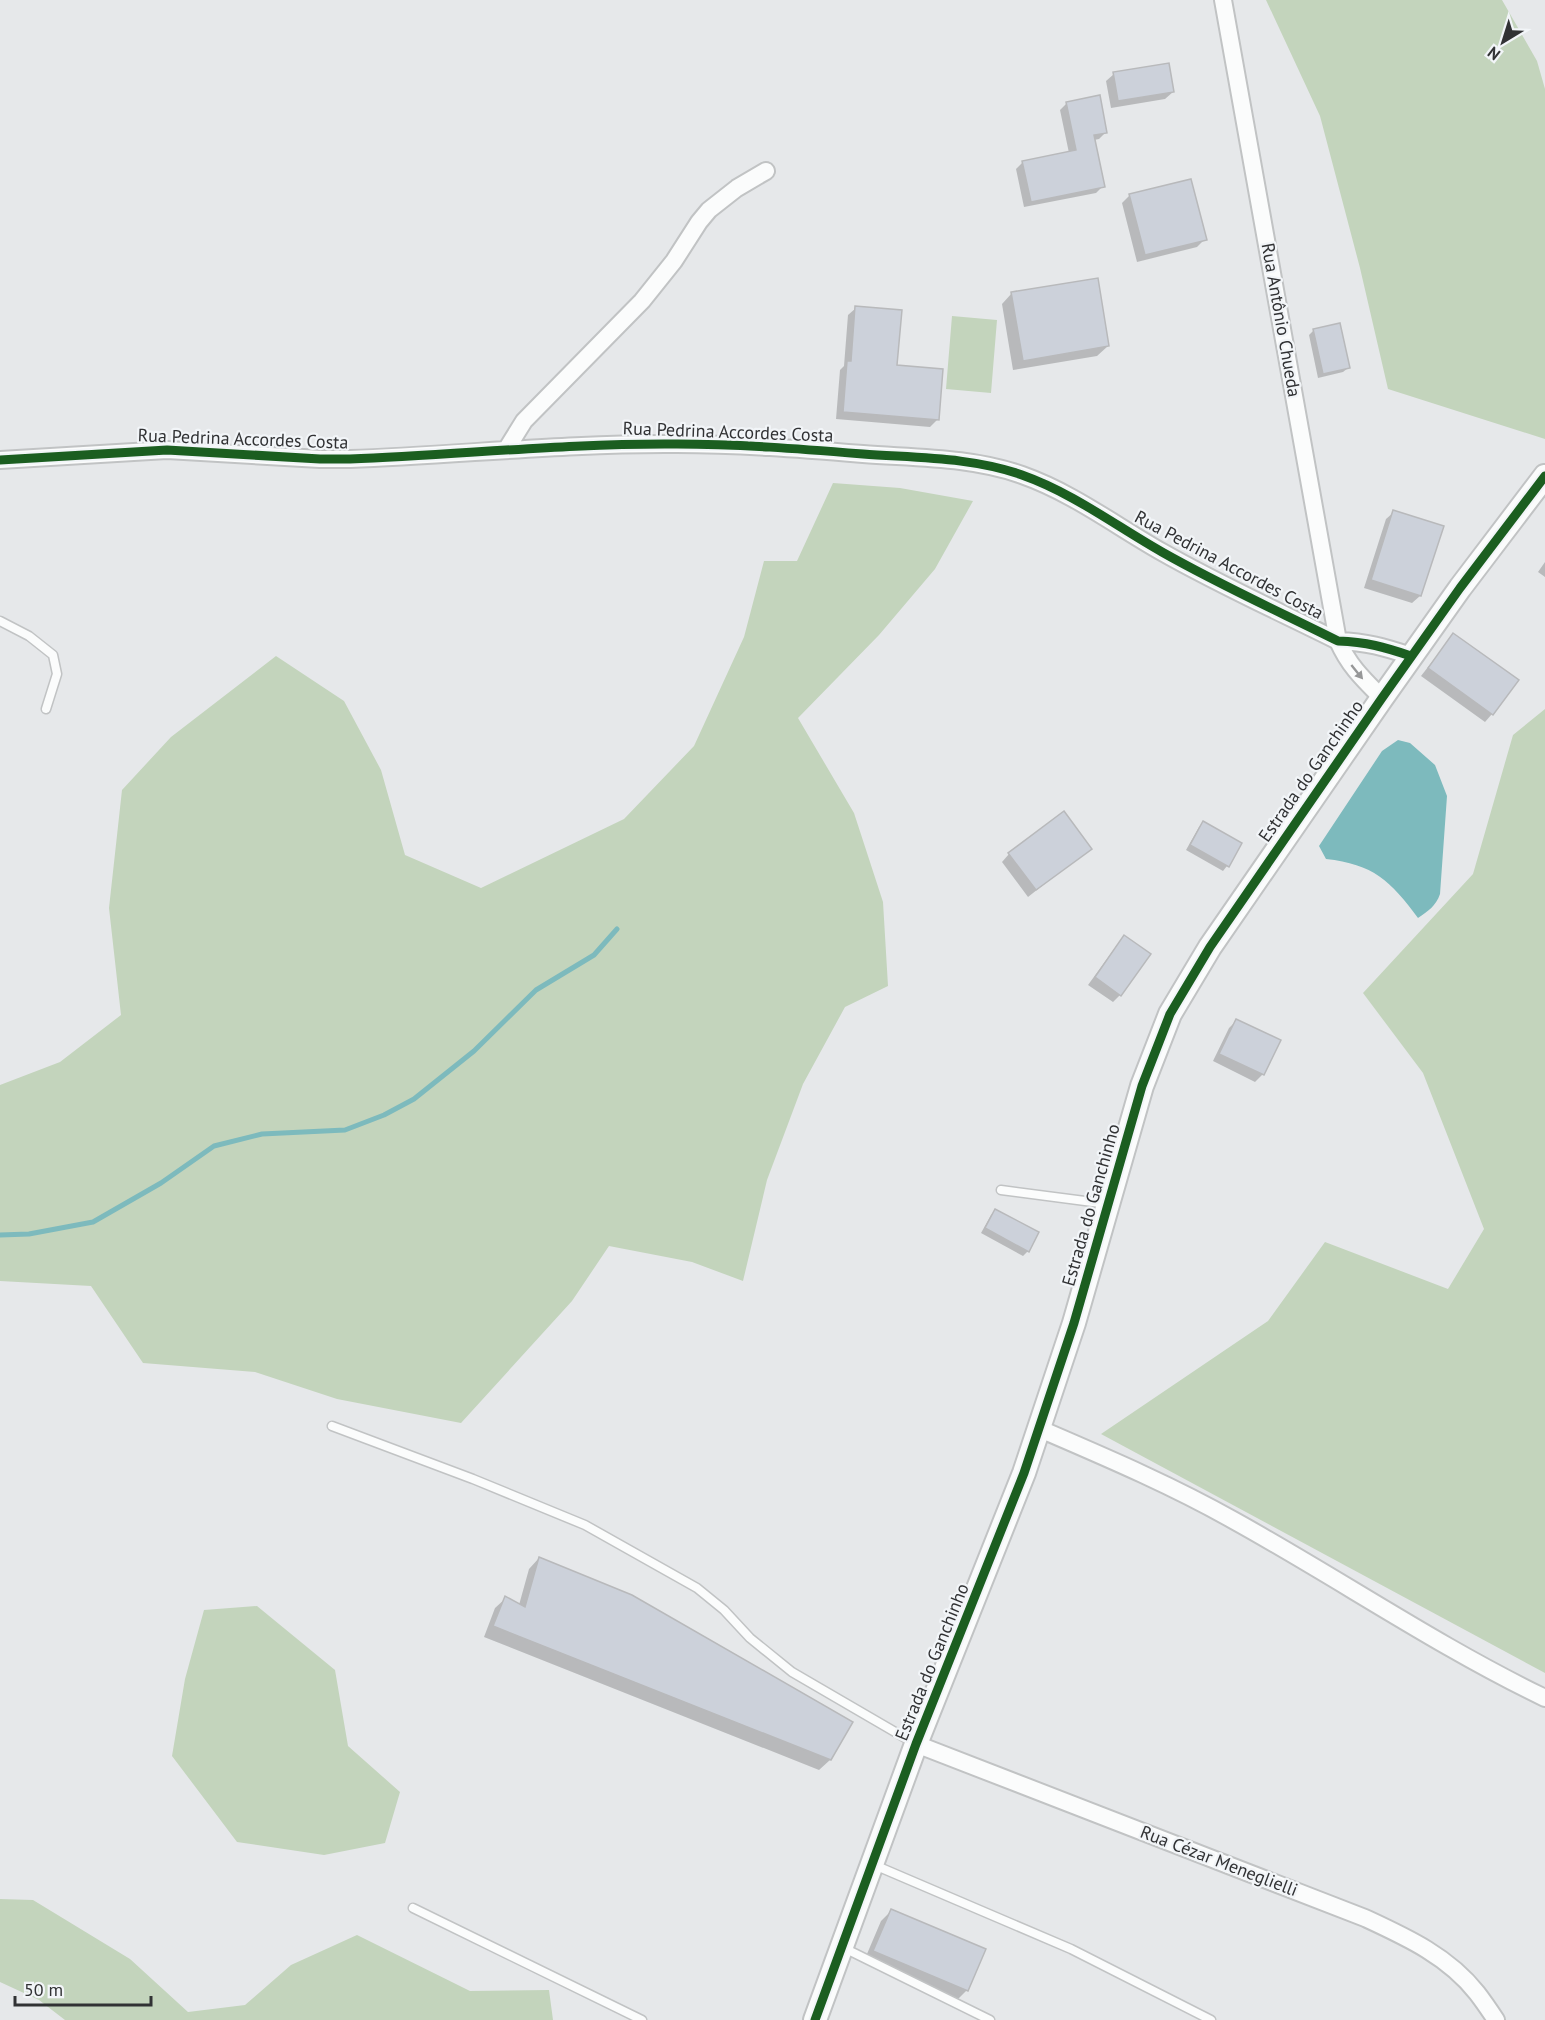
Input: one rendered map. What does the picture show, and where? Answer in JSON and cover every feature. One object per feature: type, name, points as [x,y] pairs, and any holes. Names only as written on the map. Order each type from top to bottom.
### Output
[{"type":"street","name":"Rua Antônio Chueda","points":[[1223,0],[1338,641]]},
{"type":"street","points":[[506,450],[524,421],[642,301],[674,261],[709,210],[737,188],[766,171]]},
{"type":"street","name":"Rua Pedrina Accordes Costa","points":[[0,460],[167,450],[350,459],[624,444],[712,444],[993,466],[1053,488],[1189,567],[1338,641],[1364,642],[1411,656]]},
{"type":"street","name":"Estrada do Ganchinho","points":[[815,2020],[916,1744],[1007,1520],[1040,1429],[1074,1323],[1142,1086],[1170,1014],[1210,947],[1411,656],[1545,476]]},
{"type":"street","name":"Rua Pedrina Accordes Costa","points":[[1338,641],[1346,658],[1382,698]]},
{"type":"street","points":[[1040,1429],[1145,1475],[1230,1518],[1440,1642],[1545,1698]]},
{"type":"street","name":"Rua Cézar Meneglielli","points":[[916,1744],[1354,1913],[1389,1929],[1413,1941],[1445,1962],[1476,1992],[1496,2020]]},
{"type":"lane","points":[[0,621],[29,636],[53,655],[57,674],[46,709]]},
{"type":"lane","points":[[1001,1190],[1108,1204]]},
{"type":"lane","points":[[332,1426],[585,1525],[697,1588],[724,1610],[750,1638],[792,1672],[916,1744]]},
{"type":"lane","points":[[872,1863],[1071,1949],[1211,2020]]},
{"type":"lane","points":[[413,1908],[642,2020]]},
{"type":"lane","points":[[841,1946],[990,2020]]},
{"type":"green space","points":[[1266,0],[1502,0],[1537,61],[1545,89],[1545,439],[1388,389],[1360,268],[1320,116]]},
{"type":"green space","points":[[952,316],[997,320],[991,393],[946,389]]},
{"type":"green space","points":[[833,483],[900,488],[973,501],[935,569],[879,635],[798,718],[854,813],[883,902],[888,986],[845,1007],[803,1084],[767,1180],[743,1281],[692,1262],[609,1246],[572,1301],[461,1423],[337,1399],[255,1372],[143,1363],[91,1286],[0,1281],[0,1085],[60,1062],[121,1015],[109,908],[122,790],[171,737],[276,656],[344,701],[381,770],[405,855],[481,888],[624,819],[694,746],[744,637],[764,561],[797,561]]},
{"type":"green space","points":[[1545,709],[1545,1673],[1101,1434],[1268,1321],[1325,1242],[1448,1289],[1484,1229],[1423,1073],[1363,993],[1473,874],[1513,735]]},
{"type":"green space","points":[[257,1606],[335,1670],[348,1746],[400,1792],[385,1843],[324,1855],[237,1842],[172,1756],[185,1679],[204,1610]]},
{"type":"green space","points":[[0,1899],[33,1900],[130,1959],[188,2012],[245,2005],[291,1965],[357,1935],[470,1991],[549,1990],[553,2020],[65,2020],[39,2000],[0,1982]]},
{"type":"water","points":[[1398,740],[1410,743],[1435,765],[1447,796],[1440,894],[1434,905],[1418,918],[1399,894],[1380,876],[1356,865],[1326,859],[1319,846],[1382,751]]},
{"type":"building","points":[[1169,63],[1174,92],[1118,101],[1113,72]]},
{"type":"building","points":[[1100,95],[1107,133],[1094,135],[1105,187],[1031,202],[1022,161],[1076,150],[1066,102]]},
{"type":"building","points":[[1191,179],[1207,240],[1145,255],[1129,194]]},
{"type":"building","points":[[1098,278],[1109,346],[1023,361],[1011,292]]},
{"type":"building","points":[[855,306],[902,310],[897,365],[943,369],[939,420],[843,412],[847,361],[851,361]]},
{"type":"building","points":[[1340,323],[1350,368],[1323,374],[1313,329]]},
{"type":"building","points":[[1393,510],[1444,526],[1421,596],[1371,580]]},
{"type":"building","points":[[1453,633],[1519,680],[1493,715],[1428,668]]},
{"type":"building","points":[[1064,811],[1092,849],[1036,890],[1008,853]]},
{"type":"building","points":[[1203,821],[1242,843],[1229,867],[1190,845]]},
{"type":"building","points":[[1124,935],[1151,954],[1121,996],[1095,977]]},
{"type":"building","points":[[1236,1019],[1281,1040],[1264,1075],[1219,1054]]},
{"type":"building","points":[[995,1209],[1039,1232],[1029,1252],[985,1228]]},
{"type":"building","points":[[539,1557],[632,1595],[853,1722],[831,1760],[493,1626],[505,1596],[525,1607]]},
{"type":"building","points":[[891,1909],[986,1949],[968,1991],[873,1951]]},
{"type":"waterway","points":[[0,1235],[29,1234],[93,1222],[161,1183],[214,1146],[262,1134],[345,1130],[384,1115],[414,1099],[474,1051],[536,990],[594,955],[617,929]]},
{"type":"cycle path","points":[[0,460],[167,450],[350,459],[595,445],[677,444],[770,447],[963,462],[1003,469],[1041,482],[1184,564],[1338,641],[1358,642],[1411,656]]},
{"type":"cycle path","points":[[815,2020],[916,1744],[1024,1473],[1074,1323],[1142,1086],[1170,1014],[1210,947],[1382,698],[1460,588],[1545,476]]}]
